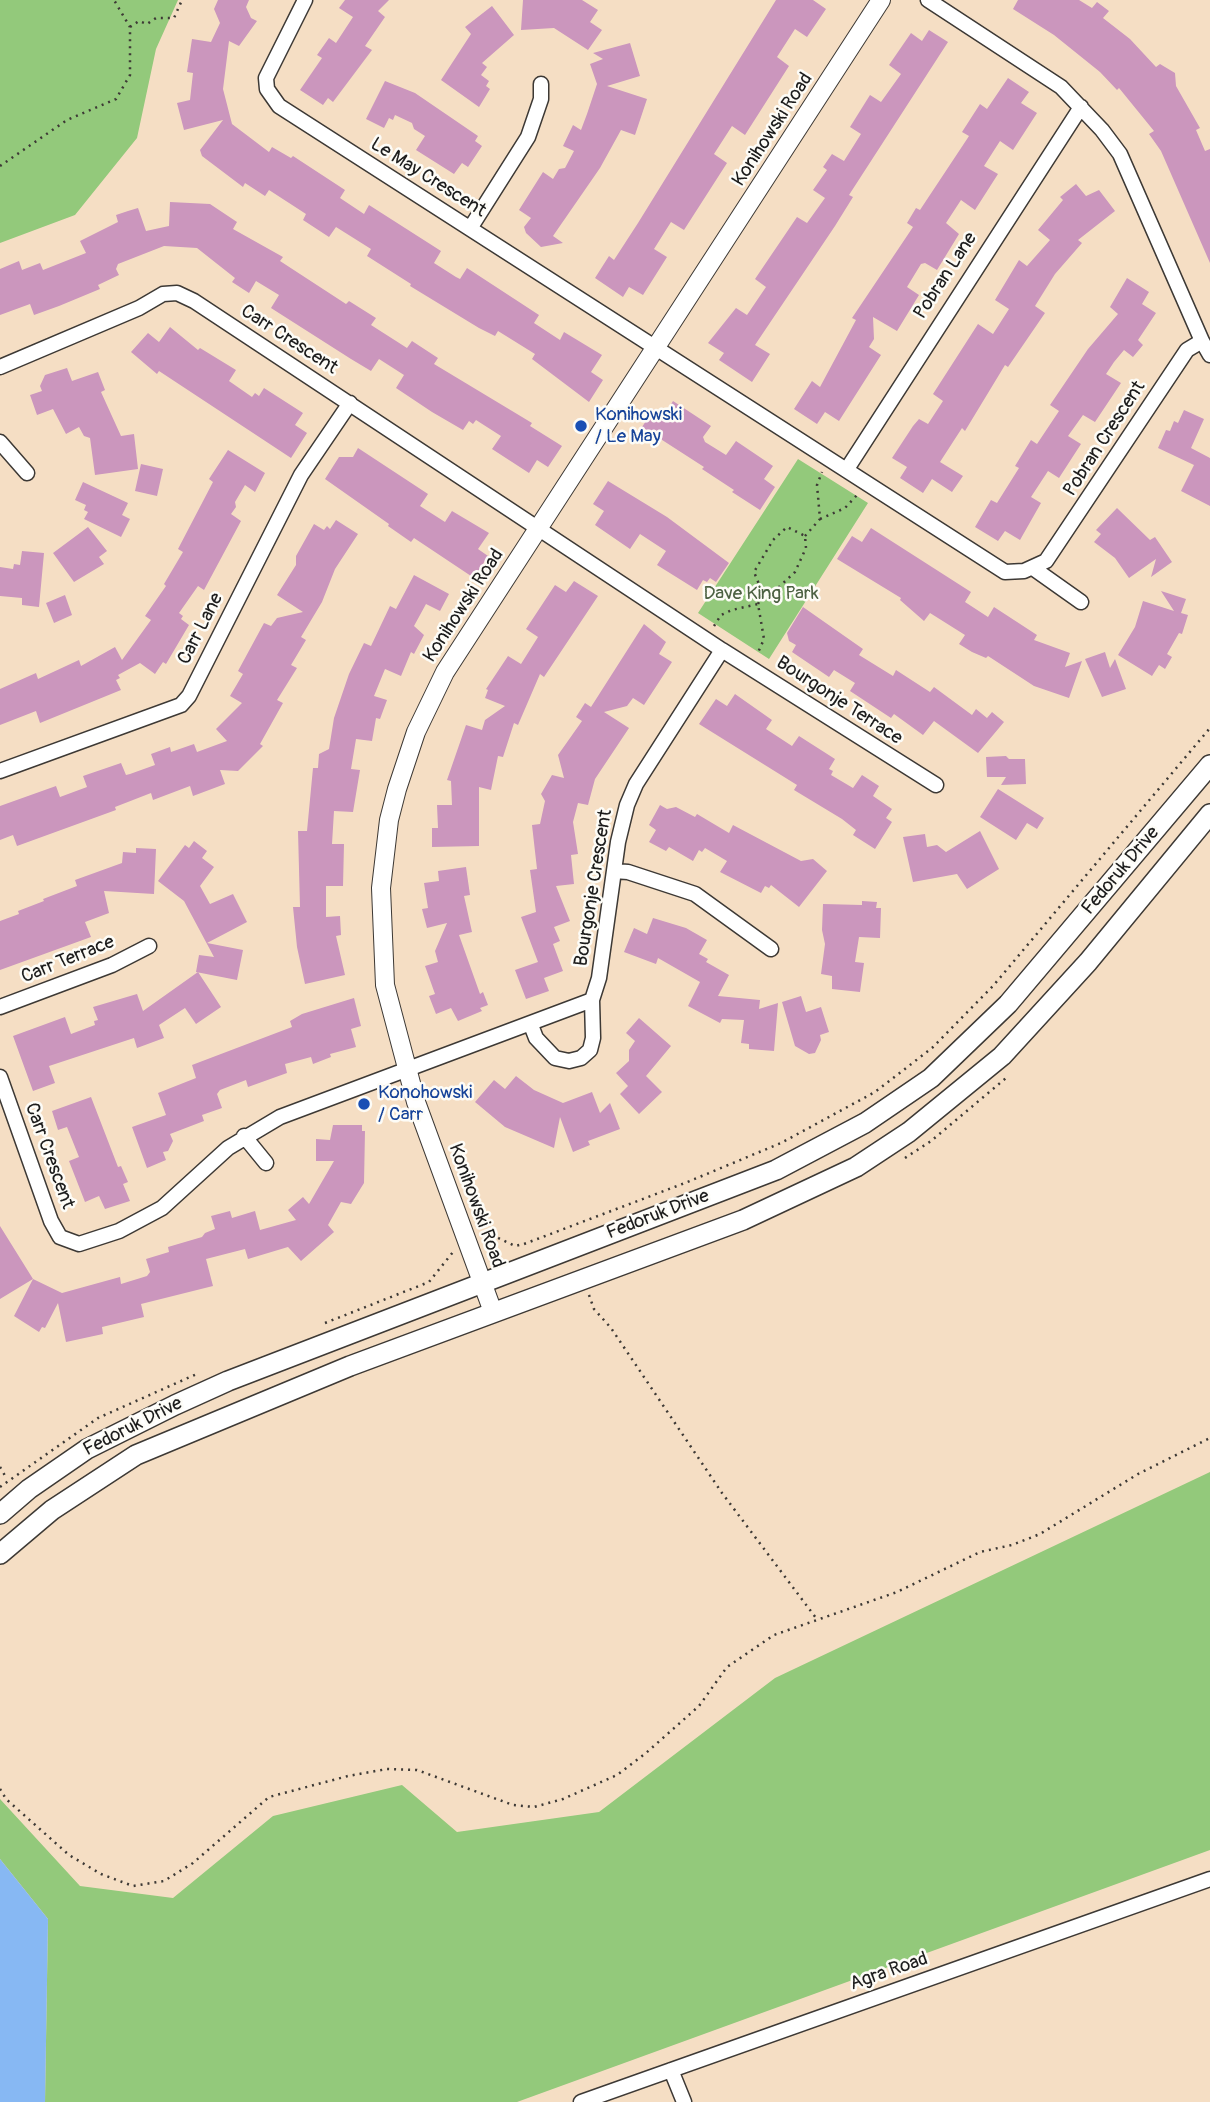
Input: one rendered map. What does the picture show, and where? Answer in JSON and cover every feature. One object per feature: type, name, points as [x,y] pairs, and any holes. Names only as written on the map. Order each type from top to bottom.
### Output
[{"type":"main road","name":"Fedoruk Drive","points":[[0,1514],[29,1489],[87,1449],[132,1425],[228,1381],[776,1170],[823,1148],[902,1100],[931,1078],[1008,1004],[1210,765]]},
{"type":"main road","name":"Fedoruk Drive","points":[[0,1554],[52,1510],[136,1455],[251,1406],[493,1312],[743,1220],[856,1167],[909,1132],[1002,1056],[1088,962],[1210,814]]},
{"type":"street","name":"Le May Crescent","points":[[305,0],[266,78],[272,98],[291,114],[657,348]]},
{"type":"street","name":"Konihowski Road","points":[[493,1312],[407,1070],[385,985],[380,920],[384,855],[397,789],[416,732],[445,672],[881,0]]},
{"type":"street","points":[[928,0],[1061,87],[1120,154],[1210,355]]},
{"type":"street","points":[[471,227],[528,137],[541,99],[541,84]]},
{"type":"street","name":"Pobran Lane","points":[[847,468],[1080,107]]},
{"type":"street","name":"Carr Crescent","points":[[0,367],[127,313],[163,294],[177,293],[194,300],[540,528]]},
{"type":"street","name":"Pobran Crescent","points":[[1033,568],[1046,561],[1058,545],[1187,350],[1202,341]]},
{"type":"street","points":[[657,348],[847,468],[1004,572],[1033,568],[1081,602]]},
{"type":"street","name":"Carr Lane","points":[[0,771],[181,705],[189,696],[296,484],[350,403]]},
{"type":"street","points":[[0,442],[27,473]]},
{"type":"street","points":[[540,528],[722,650]]},
{"type":"street","name":"Bourgonje Terrace","points":[[722,650],[936,786]]},
{"type":"street","name":"Bourgonje Crescent","points":[[531,1025],[536,1038],[555,1058],[569,1061],[581,1058],[590,1050],[593,1038],[592,1000],[599,978],[622,821],[636,784],[722,650]]},
{"type":"street","points":[[614,871],[628,872],[695,894],[771,949]]},
{"type":"street","name":"Carr Terrace","points":[[0,1007],[112,965],[149,946]]},
{"type":"street","points":[[407,1070],[592,1000]]},
{"type":"street","name":"Carr Crescent","points":[[0,1077],[51,1221],[60,1237],[79,1244],[118,1231],[162,1208],[244,1136],[287,1114],[407,1070]]},
{"type":"street","points":[[244,1136],[266,1163]]},
{"type":"street","name":"Agra Road","points":[[581,2102],[1210,1879]]},
{"type":"street","points":[[671,2070],[684,2102]]},
{"type":"path","points":[[0,166],[67,120],[116,99],[130,75],[130,27],[114,0]]},
{"type":"path","points":[[130,27],[139,21],[147,24],[156,18],[174,18],[182,0]]},
{"type":"path","points":[[820,519],[817,485],[828,456]]},
{"type":"path","points":[[748,666],[764,639],[758,604],[764,594],[779,587],[794,572],[806,548],[805,536],[820,519],[845,508],[866,483]]},
{"type":"path","points":[[764,594],[754,572],[773,540],[787,527],[805,536]]},
{"type":"path","points":[[706,639],[721,615],[758,604]]},
{"type":"path","points":[[469,1247],[494,1237],[515,1245],[524,1244],[781,1143],[875,1091],[932,1048],[993,986],[1210,728]]},
{"type":"path","points":[[577,1299],[589,1295],[594,1309],[611,1328],[722,1493],[816,1618]]},
{"type":"path","points":[[0,1789],[6,1798],[69,1856],[101,1874],[133,1886],[164,1881],[193,1863],[269,1797],[348,1776],[387,1769],[417,1770],[489,1798],[534,1807],[563,1799],[617,1775],[699,1706],[727,1667],[774,1635],[816,1618],[897,1592],[980,1552],[1012,1545],[1040,1534],[1138,1474],[1210,1438]]},
{"type":"path","points":[[0,1467],[7,1480]]},
{"type":"green space","points":[[0,0],[178,0],[156,49],[137,138],[75,215],[0,243]]},
{"type":"green space","name":"Dave King Park","points":[[798,459],[868,503],[769,659],[698,613]]},
{"type":"green space","points":[[1210,1472],[1210,1850],[517,2102],[45,2102],[48,1919],[0,1859],[0,1799],[80,1886],[173,1898],[273,1816],[402,1785],[457,1832],[599,1812],[775,1678]]},
{"type":"water","points":[[0,1859],[48,1919],[45,2102],[0,2102]]},
{"type":"building","points":[[218,0],[249,0],[246,7],[251,18],[257,21],[239,46],[229,41],[223,89],[232,124],[269,152],[272,147],[291,158],[293,156],[345,190],[340,198],[364,214],[369,205],[441,251],[434,263],[456,277],[460,279],[467,268],[539,315],[534,323],[560,340],[564,332],[602,355],[591,372],[603,380],[589,402],[532,359],[535,354],[498,331],[495,336],[479,328],[410,286],[411,284],[367,256],[371,249],[336,227],[329,237],[303,220],[306,214],[269,190],[265,196],[245,183],[243,187],[202,156],[200,150],[223,120],[184,130],[177,103],[190,100],[193,73],[187,72],[192,39],[211,42],[220,23],[214,9]]},
{"type":"building","points":[[345,0],[389,0],[378,11],[385,17],[365,46],[372,50],[333,102],[328,98],[323,105],[300,90],[322,58],[317,55],[329,38],[336,43],[353,17],[339,8]]},
{"type":"building","points":[[523,0],[582,0],[598,10],[590,22],[602,30],[588,50],[554,28],[521,30]]},
{"type":"building","points":[[776,0],[813,0],[826,9],[807,37],[795,29],[777,57],[789,66],[745,135],[732,126],[714,154],[727,163],[684,230],[671,222],[654,249],[667,257],[643,295],[629,287],[623,297],[595,278],[609,256],[614,260]]},
{"type":"building","points":[[1018,0],[1079,0],[1092,8],[1097,2],[1109,11],[1103,18],[1130,39],[1156,67],[1160,64],[1175,73],[1176,86],[1200,128],[1196,130],[1205,151],[1210,149],[1210,263],[1161,151],[1149,134],[1154,131],[1119,88],[1117,90],[1100,72],[1054,35],[1013,9]]},
{"type":"building","points":[[492,6],[514,35],[482,63],[487,67],[481,75],[489,81],[486,86],[490,89],[479,107],[441,80],[471,34],[465,27]]},
{"type":"building","points":[[929,30],[948,42],[849,195],[853,197],[835,226],[755,345],[770,354],[752,382],[719,360],[724,353],[708,343],[736,308],[747,315],[766,287],[755,279],[797,217],[807,223],[825,198],[813,190],[827,170],[823,167],[832,154],[844,161],[861,134],[850,127],[870,95],[881,102],[901,74],[889,65],[911,33],[922,41]]},
{"type":"building","points":[[630,43],[640,76],[607,86],[647,99],[635,135],[621,130],[600,168],[553,236],[563,243],[541,247],[526,233],[524,227],[531,218],[519,210],[543,172],[553,179],[559,169],[565,168],[574,151],[563,146],[573,125],[581,130],[597,84],[590,64],[603,59],[593,53]]},
{"type":"building","points":[[1008,78],[1029,92],[1021,103],[1037,113],[1013,150],[1000,141],[984,166],[998,174],[975,210],[961,200],[946,223],[959,234],[937,270],[925,263],[921,264],[907,287],[919,295],[897,331],[873,317],[874,339],[869,347],[881,355],[839,421],[825,412],[817,424],[794,409],[812,381],[820,387],[856,320],[852,318],[913,227],[907,223],[916,208],[920,210],[969,136],[962,132],[980,104],[987,109]]},
{"type":"building","points":[[385,81],[415,93],[478,136],[475,141],[482,146],[468,167],[462,163],[454,174],[416,150],[425,136],[414,129],[412,123],[395,115],[393,120],[389,118],[384,128],[366,119]]},
{"type":"building","points":[[1076,184],[1086,196],[1099,190],[1115,211],[1078,240],[1082,243],[1055,274],[1035,306],[1045,313],[1008,367],[1005,365],[965,431],[962,428],[940,462],[963,476],[952,492],[932,479],[923,493],[900,478],[907,467],[892,458],[919,419],[928,424],[943,401],[933,394],[978,324],[993,334],[1009,309],[995,300],[1019,260],[1027,266],[1050,240],[1038,230],[1063,200],[1060,197]]},
{"type":"building","points":[[170,202],[210,204],[237,222],[233,229],[283,257],[280,261],[346,304],[349,301],[376,318],[371,325],[407,348],[412,341],[438,358],[434,364],[532,423],[530,426],[562,446],[548,467],[537,460],[529,473],[492,449],[501,436],[476,420],[473,424],[469,421],[463,430],[432,412],[396,388],[404,375],[379,359],[371,371],[351,359],[271,308],[279,295],[256,281],[249,293],[232,282],[235,278],[197,248],[164,246],[118,264],[116,269],[119,275],[98,285],[100,289],[34,315],[30,304],[0,315],[0,269],[19,261],[22,270],[40,263],[43,270],[86,253],[80,241],[118,222],[116,215],[138,208],[146,231],[169,226]]},
{"type":"building","points":[[1127,278],[1149,292],[1142,304],[1156,313],[1138,340],[1143,345],[1133,357],[1124,350],[1106,374],[1121,383],[1095,422],[1083,415],[1068,436],[1081,444],[1059,478],[1048,471],[1031,497],[1041,503],[1020,540],[1005,531],[998,541],[975,527],[991,500],[997,503],[1019,468],[1015,466],[1031,440],[1037,444],[1059,411],[1050,405],[1088,349],[1118,314],[1110,307]]},
{"type":"building","points":[[170,327],[198,350],[200,348],[236,370],[229,381],[252,397],[255,393],[259,396],[264,388],[303,413],[295,425],[307,433],[291,458],[159,371],[157,374],[131,352],[148,333],[159,342]]},
{"type":"building","points":[[67,368],[72,381],[98,372],[105,390],[101,392],[121,436],[134,434],[138,469],[95,475],[90,438],[84,436],[79,427],[66,434],[53,409],[37,415],[30,395],[42,391],[40,386],[45,375]]},
{"type":"building","points":[[673,401],[711,426],[703,437],[705,442],[726,455],[736,441],[773,466],[764,479],[775,487],[760,510],[702,469],[704,467],[642,427],[654,409],[665,414]]},
{"type":"building","points":[[1184,410],[1204,419],[1191,448],[1210,458],[1210,506],[1181,491],[1194,465],[1158,448],[1166,430],[1170,431],[1174,421],[1178,423]]},
{"type":"building","points":[[358,448],[428,494],[420,506],[445,522],[452,511],[489,533],[478,549],[488,556],[474,578],[414,538],[411,542],[325,479],[339,457],[353,457]]},
{"type":"building","points":[[228,450],[265,473],[255,492],[245,485],[235,502],[236,507],[231,514],[241,521],[204,590],[198,586],[179,613],[183,616],[181,619],[189,625],[166,664],[163,662],[155,674],[140,663],[118,675],[120,678],[116,680],[121,690],[40,723],[36,711],[0,725],[0,689],[36,673],[38,679],[79,660],[81,666],[115,647],[122,660],[151,620],[145,616],[166,586],[164,584],[183,552],[178,549],[213,482],[209,479]]},
{"type":"building","points":[[141,464],[163,469],[157,496],[135,491]]},
{"type":"building","points":[[608,481],[667,517],[729,563],[716,582],[710,578],[707,582],[703,580],[697,590],[657,565],[666,551],[640,534],[630,549],[595,525],[604,511],[593,504]]},
{"type":"building","points":[[83,482],[128,503],[122,515],[130,519],[121,537],[84,519],[88,512],[84,510],[86,505],[75,500]]},
{"type":"building","points":[[1117,508],[1150,540],[1155,537],[1172,562],[1151,577],[1156,559],[1129,578],[1115,558],[1094,542],[1101,534],[1096,530]]},
{"type":"building","points":[[336,520],[358,534],[335,569],[322,602],[301,637],[306,640],[291,665],[297,668],[277,700],[283,703],[260,744],[263,746],[238,771],[220,770],[225,784],[193,796],[190,786],[153,800],[151,793],[115,807],[116,810],[17,846],[13,835],[0,840],[0,806],[56,786],[60,797],[87,787],[83,776],[121,763],[126,775],[130,774],[155,765],[151,754],[170,747],[171,752],[194,744],[197,752],[227,741],[216,729],[242,703],[230,696],[243,674],[238,671],[264,623],[271,626],[277,618],[303,612],[277,595],[296,565],[296,556],[314,524],[324,530],[327,526],[330,529]]},
{"type":"building","points":[[88,527],[107,551],[99,557],[104,564],[74,582],[53,553]]},
{"type":"building","points":[[871,528],[971,592],[965,602],[988,617],[994,607],[1037,635],[1034,640],[1070,653],[1065,667],[1082,661],[1069,698],[1034,686],[988,656],[986,658],[972,652],[959,644],[965,635],[930,613],[924,621],[900,600],[901,598],[837,559],[852,536],[862,542]]},
{"type":"building","points":[[22,551],[44,553],[39,607],[22,605],[22,598],[0,596],[0,567],[13,569],[14,564],[20,565]]},
{"type":"building","points":[[414,575],[449,594],[440,611],[426,604],[414,626],[424,635],[414,654],[411,652],[401,676],[385,669],[374,696],[387,700],[380,719],[376,718],[372,741],[356,739],[351,769],[360,770],[353,812],[334,811],[332,844],[344,844],[343,886],[326,886],[326,917],[340,916],[341,935],[336,936],[345,975],[305,984],[297,947],[293,907],[300,907],[298,831],[307,831],[313,768],[318,768],[319,754],[329,749],[334,718],[349,674],[364,643],[371,646],[390,606],[396,609]]},
{"type":"building","points":[[574,581],[598,596],[544,677],[540,674],[518,725],[514,723],[503,757],[498,756],[491,790],[479,787],[479,846],[432,847],[432,828],[438,828],[437,805],[452,805],[451,781],[447,780],[466,725],[482,730],[485,720],[505,706],[485,698],[486,689],[508,656],[521,664],[538,637],[526,629],[555,585],[566,592]]},
{"type":"building","points":[[1161,591],[1186,599],[1181,613],[1188,615],[1182,634],[1179,633],[1167,654],[1172,657],[1165,669],[1159,665],[1152,676],[1118,655],[1135,627],[1143,601],[1174,611]]},
{"type":"building","points":[[65,595],[72,615],[54,623],[46,603]]},
{"type":"building","points":[[803,607],[863,649],[859,655],[893,676],[896,670],[930,692],[934,687],[972,715],[976,709],[987,718],[992,712],[1004,722],[978,753],[934,721],[923,735],[894,714],[891,718],[850,691],[855,683],[834,670],[829,677],[792,652],[796,645],[789,641],[787,633]]},
{"type":"building","points":[[644,624],[666,642],[659,654],[672,662],[644,705],[633,698],[627,706],[604,712],[629,728],[595,779],[588,805],[578,803],[573,822],[578,854],[571,855],[574,884],[556,886],[570,921],[554,927],[560,941],[553,944],[563,971],[544,978],[549,991],[526,999],[515,970],[538,962],[521,917],[536,912],[530,870],[537,869],[532,825],[540,824],[545,801],[541,794],[552,775],[564,778],[558,755],[582,721],[576,717],[585,703],[591,707]]},
{"type":"building","points":[[1105,652],[1110,668],[1115,659],[1126,689],[1102,697],[1085,659]]},
{"type":"building","points":[[735,694],[772,720],[766,729],[792,746],[799,736],[835,759],[829,769],[833,771],[831,775],[853,788],[862,775],[879,786],[873,796],[892,809],[886,818],[892,822],[875,849],[853,835],[856,830],[842,819],[794,790],[797,785],[699,724],[716,699],[727,706]]},
{"type":"building","points":[[1006,756],[1009,759],[1025,759],[1026,784],[1001,785],[1006,777],[987,777],[986,757]]},
{"type":"building","points":[[998,789],[1044,818],[1037,829],[1027,823],[1016,840],[980,817]]},
{"type":"building","points":[[660,805],[667,809],[676,807],[695,817],[697,814],[729,833],[733,825],[801,861],[813,859],[827,871],[799,907],[771,885],[769,888],[765,886],[761,893],[720,872],[727,861],[705,848],[702,852],[699,850],[693,861],[669,847],[666,851],[649,842],[656,830],[649,825]]},
{"type":"building","points":[[980,831],[999,869],[967,889],[957,874],[913,882],[903,837],[925,834],[927,847],[937,845],[946,852]]},
{"type":"building","points":[[194,841],[207,851],[202,858],[214,867],[200,886],[210,904],[233,894],[247,922],[207,943],[243,950],[237,980],[196,972],[199,955],[214,957],[184,901],[158,881],[185,845],[189,848]]},
{"type":"building","points":[[136,848],[156,849],[154,894],[104,891],[109,913],[85,922],[91,937],[0,970],[0,921],[19,914],[18,911],[44,901],[43,899],[77,886],[75,880],[122,863],[123,852],[136,853]]},
{"type":"building","points":[[466,867],[470,895],[464,896],[472,932],[459,935],[480,994],[483,992],[488,1005],[480,1008],[482,1011],[458,1021],[451,1008],[436,1014],[429,996],[435,994],[425,966],[438,962],[435,951],[447,923],[427,928],[422,909],[428,908],[424,883],[439,881],[438,871]]},
{"type":"building","points":[[862,901],[877,902],[876,908],[881,908],[880,938],[859,937],[855,962],[864,963],[860,992],[832,989],[832,976],[821,974],[825,944],[822,930],[823,904],[862,905]]},
{"type":"building","points":[[653,918],[686,928],[707,940],[699,954],[708,959],[706,962],[729,975],[718,996],[760,1000],[759,1009],[778,1003],[774,1051],[749,1049],[749,1044],[741,1043],[744,1020],[722,1019],[720,1023],[688,1006],[700,982],[658,958],[656,964],[624,952],[634,928],[647,934]]},
{"type":"building","points":[[198,972],[221,1007],[196,1024],[185,1008],[159,1025],[164,1038],[137,1048],[134,1038],[49,1066],[55,1083],[33,1091],[13,1036],[65,1017],[71,1034],[95,1025],[94,1021],[98,1020],[93,1007],[137,994],[143,1011]]},
{"type":"building","points":[[801,996],[806,1012],[821,1007],[829,1032],[820,1035],[821,1040],[815,1053],[809,1054],[795,1046],[782,1002]]},
{"type":"building","points":[[354,998],[361,1026],[351,1029],[356,1047],[330,1054],[331,1057],[313,1064],[311,1057],[285,1064],[287,1073],[248,1087],[246,1080],[220,1090],[217,1094],[222,1108],[202,1115],[204,1121],[170,1134],[173,1141],[168,1151],[163,1152],[166,1160],[147,1168],[132,1127],[166,1115],[158,1093],[196,1078],[192,1065],[292,1027],[290,1021],[302,1014]]},
{"type":"building","points":[[639,1018],[671,1046],[646,1076],[662,1092],[639,1114],[620,1094],[628,1086],[616,1073],[629,1061],[629,1050],[635,1041],[626,1033]]},
{"type":"building","points":[[516,1076],[534,1090],[563,1103],[592,1092],[600,1113],[610,1103],[620,1129],[588,1141],[590,1145],[573,1152],[560,1117],[554,1148],[505,1127],[475,1102],[494,1080],[505,1089]]},
{"type":"building","points":[[91,1097],[118,1167],[121,1166],[128,1182],[123,1184],[130,1201],[105,1209],[99,1196],[85,1202],[69,1161],[79,1157],[67,1127],[58,1130],[52,1111]]},
{"type":"building","points":[[333,1125],[362,1125],[362,1131],[365,1131],[364,1183],[351,1204],[341,1202],[328,1225],[334,1232],[301,1261],[288,1247],[248,1259],[245,1249],[206,1259],[213,1286],[141,1304],[144,1317],[102,1327],[103,1334],[66,1342],[58,1303],[45,1328],[42,1327],[39,1332],[14,1316],[33,1279],[62,1293],[120,1277],[121,1284],[147,1276],[150,1272],[146,1259],[169,1252],[168,1247],[202,1237],[215,1229],[211,1216],[230,1211],[232,1218],[255,1211],[260,1230],[296,1220],[288,1210],[303,1197],[309,1204],[334,1161],[316,1161],[316,1139],[330,1140]]},
{"type":"building","points":[[0,1226],[33,1279],[0,1299]]},
{"type":"place","name":"Konihowski / Le May","points":[[581,426]]},
{"type":"place","name":"Konohowski / Carr","points":[[364,1104]]}]
